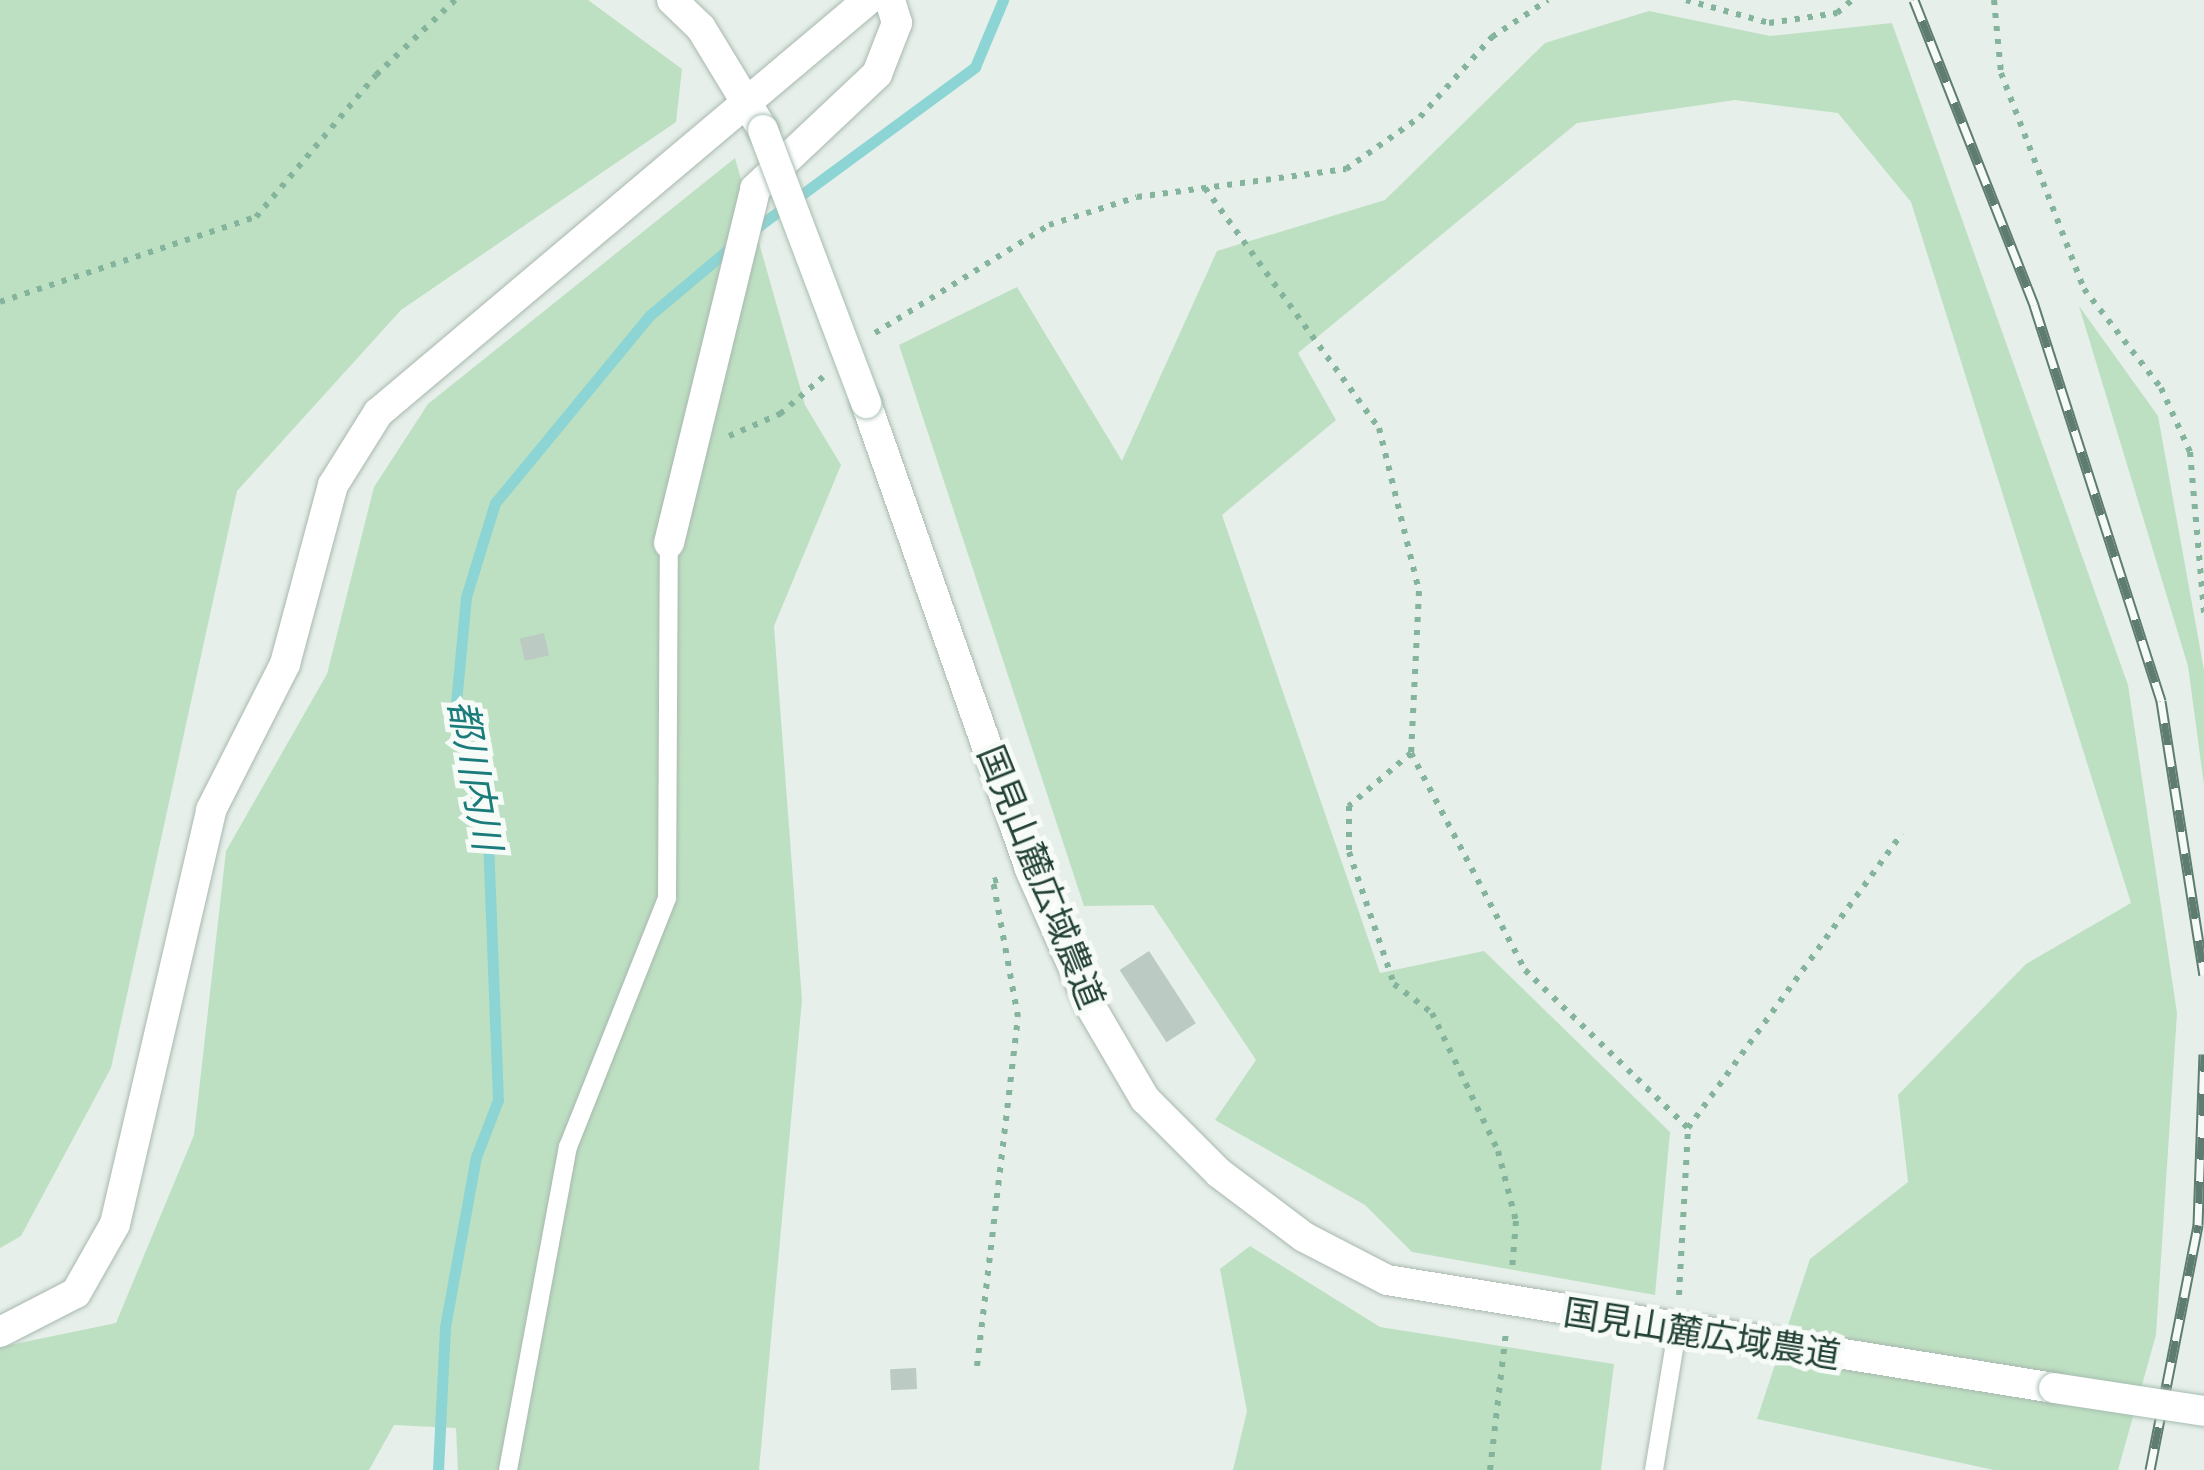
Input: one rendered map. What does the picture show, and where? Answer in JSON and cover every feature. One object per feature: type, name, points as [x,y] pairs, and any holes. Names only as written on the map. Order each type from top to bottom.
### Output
[{"type":"street","name":"国見山麓広域農道","points":[[672,0],[746,97],[763,130],[866,403],[1029,867],[1145,1099],[1219,1173],[1304,1237],[1387,1280],[1676,1331],[2204,1411]]},
{"type":"street","points":[[0,1332],[76,1294],[114,1224],[210,810],[285,664],[333,485],[378,413],[746,97],[868,0]]},
{"type":"street","points":[[670,544],[699,448],[708,351],[741,249],[755,190],[785,152],[891,52],[890,0]]},
{"type":"lane","points":[[508,1470],[568,1147],[667,898],[670,544]]},
{"type":"lane","points":[[1654,1470],[1676,1331]]},
{"type":"path","points":[[0,302],[256,217],[376,75],[455,0]]},
{"type":"path","points":[[863,343],[1049,225],[1205,188],[1346,169],[1420,118],[1492,36],[1548,0]]},
{"type":"path","points":[[1686,0],[1769,22],[1837,13],[1852,0]]},
{"type":"path","points":[[1994,0],[2001,73],[2084,289],[2161,388],[2190,452],[2204,613]]},
{"type":"path","points":[[1205,188],[1380,428],[1419,591],[1411,753],[1525,970],[1688,1128]]},
{"type":"path","points":[[699,448],[780,414],[835,367]]},
{"type":"path","points":[[1411,753],[1349,806],[1349,852],[1394,984],[1432,1013],[1498,1151],[1516,1221],[1490,1470]]},
{"type":"path","points":[[1676,1331],[1688,1128],[1902,833]]},
{"type":"path","points":[[977,1366],[1018,1017],[992,882],[1029,867]]},
{"type":"green space","points":[[0,0],[588,0],[682,69],[676,122],[401,310],[237,491],[111,1068],[21,1236],[0,1248]]},
{"type":"green space","points":[[1649,11],[1770,36],[1892,23],[2128,685],[2177,1013],[2156,1335],[2118,1470],[1994,1470],[1757,1419],[1810,1259],[1908,1182],[1898,1095],[2026,964],[2131,903],[1911,202],[1838,113],[1735,100],[1577,123],[1298,353],[1336,420],[1222,515],[1380,973],[1484,951],[1670,1132],[1655,1295],[1412,1252],[1365,1205],[1215,1120],[1256,1060],[1153,905],[1084,906],[899,345],[1017,287],[1122,461],[1217,251],[1385,200],[1545,43]]},
{"type":"green space","points":[[735,158],[805,405],[841,465],[774,626],[802,1000],[759,1470],[458,1470],[456,1428],[394,1425],[369,1470],[0,1470],[0,1347],[116,1323],[194,1135],[226,851],[327,674],[374,487],[428,404]]},
{"type":"green space","points":[[2079,306],[2158,416],[2204,670],[2204,785],[2188,666]]},
{"type":"green space","points":[[1250,1246],[1380,1327],[1614,1364],[1601,1470],[1233,1470],[1247,1411],[1220,1269]]},
{"type":"building","points":[[544,633],[549,655],[525,661],[520,639]]},
{"type":"building","points":[[1149,951],[1196,1023],[1166,1042],[1120,970]]},
{"type":"building","points":[[916,1368],[917,1389],[891,1390],[890,1369]]},
{"type":"waterway","name":"都川内川","points":[[752,231],[975,67],[1003,0]]},
{"type":"waterway","name":"都川内川","points":[[438,1470],[445,1327],[476,1157],[498,1100],[488,838],[456,703],[466,597],[495,503],[649,316],[737,242]]},
{"type":"railway","points":[[1914,0],[2034,305],[2161,701],[2204,975]]},
{"type":"railway","points":[[2150,1470],[2198,1225],[2204,1054]]}]
